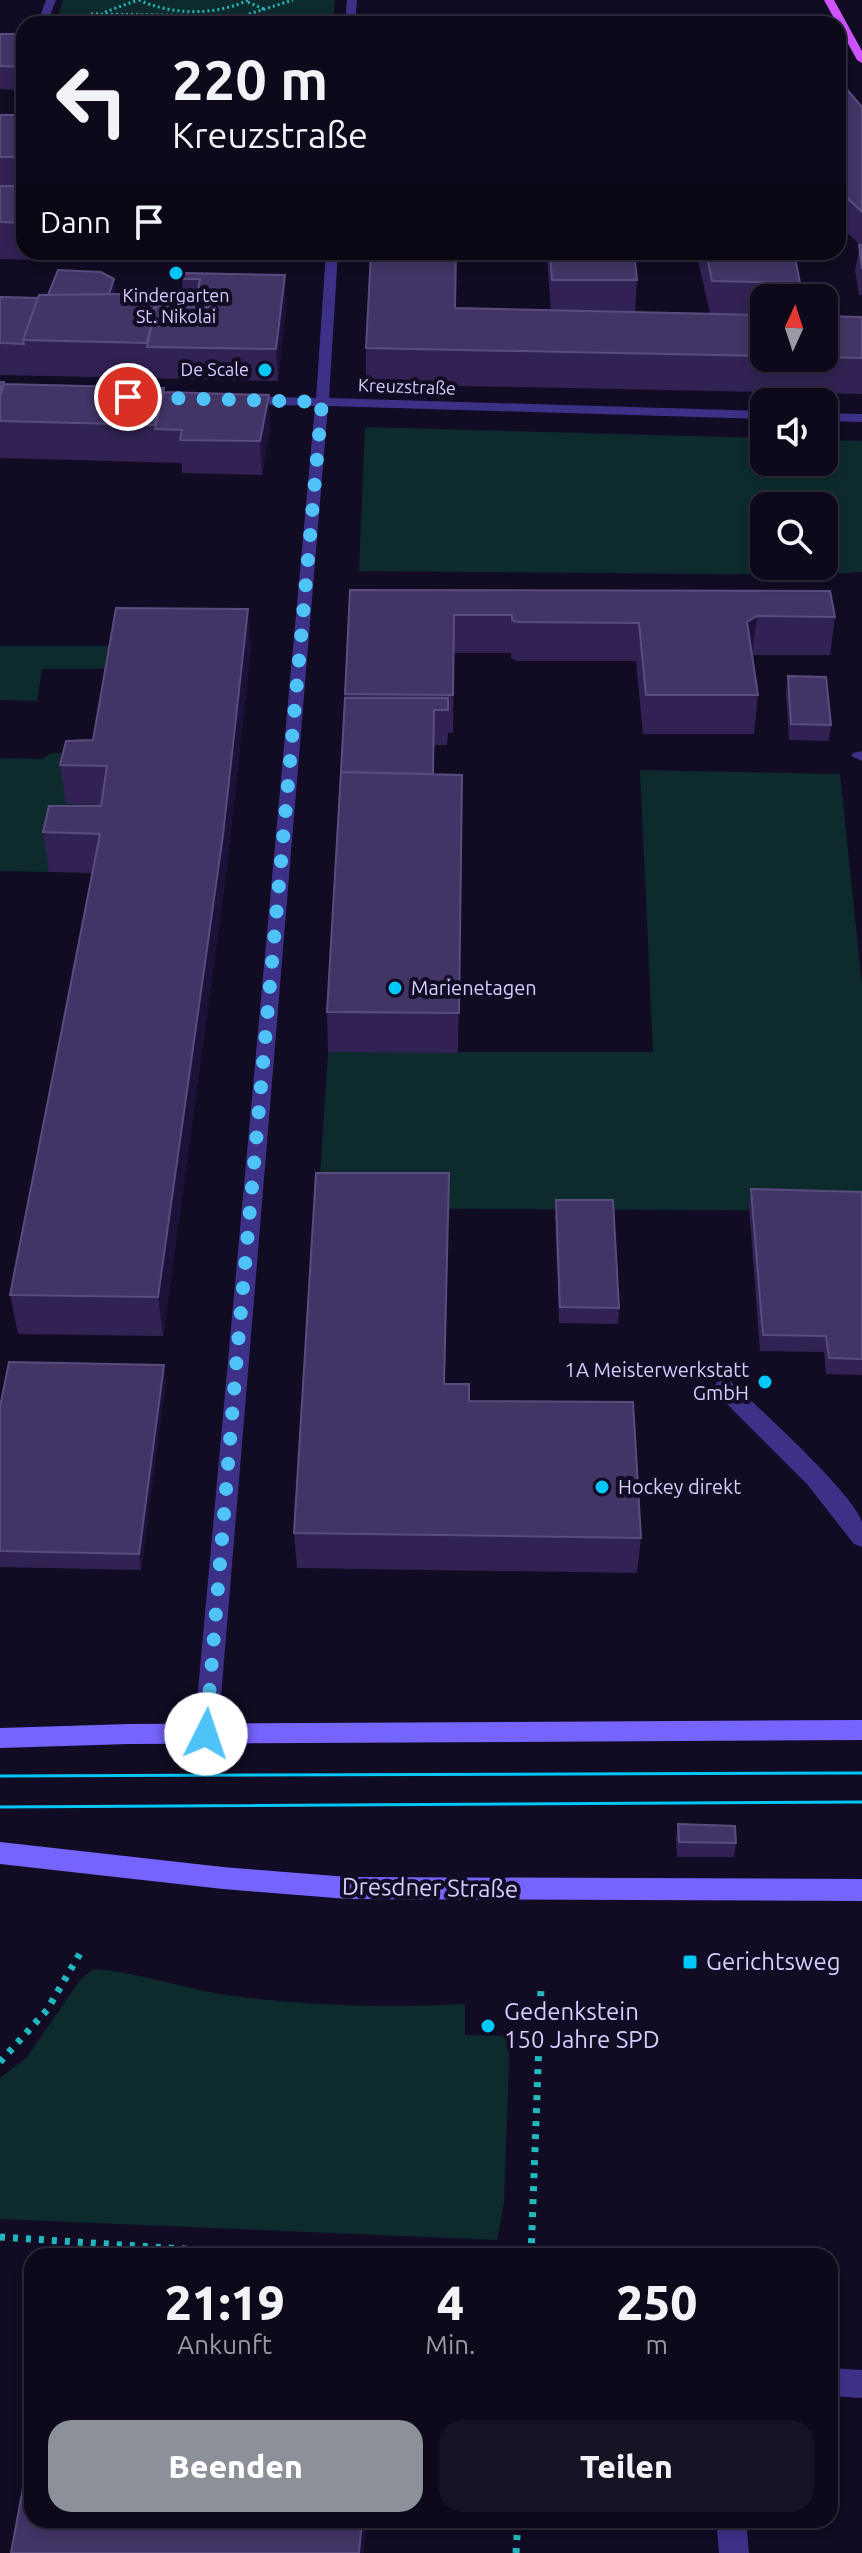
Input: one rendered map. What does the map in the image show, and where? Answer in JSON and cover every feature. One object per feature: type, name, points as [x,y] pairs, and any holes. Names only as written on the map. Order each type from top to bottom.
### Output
[{"type":"main road","points":[[846,31],[862,60]]},
{"type":"main road","points":[[0,1738],[862,1730]]},
{"type":"main road","name":"Dresdner Straße","points":[[0,1853],[223,1878],[348,1888],[862,1890]]},
{"type":"street","points":[[206,1734],[246,1245],[322,402],[331,260]]},
{"type":"street","name":"Kreuzstraße","points":[[224,400],[750,415]]},
{"type":"street","points":[[838,417],[862,418]]},
{"type":"street","points":[[724,1388],[792,1453],[843,1510],[862,1538]]},
{"type":"street","points":[[838,2382],[862,2384]]},
{"type":"street","points":[[732,2528],[734,2553]]},
{"type":"path","points":[[98,14],[138,0],[168,15]]},
{"type":"path","points":[[87,14],[244,16],[293,0]]},
{"type":"path","points":[[213,15],[248,1],[264,9]]},
{"type":"path","points":[[153,9],[230,10]]},
{"type":"path","points":[[0,2062],[38,2024],[58,1997],[82,1950]]},
{"type":"path","points":[[531,2248],[541,1988]]},
{"type":"path","points":[[0,2237],[168,2248]]},
{"type":"path","points":[[516,2553],[518,2528]]},
{"type":"green space","points":[[63,0],[335,0],[333,16],[58,16]]},
{"type":"green space","points":[[365,427],[750,438],[750,476],[838,476],[838,440],[862,441],[862,572],[838,574],[838,492],[750,492],[750,574],[359,571]]},
{"type":"green space","points":[[0,646],[121,646],[117,669],[42,669],[37,701],[0,700]]},
{"type":"green space","points":[[51,753],[101,753],[66,804],[112,805],[55,845],[49,872],[0,871],[0,758],[42,759]]},
{"type":"green space","points":[[640,770],[840,774],[862,985],[862,1211],[318,1208],[328,1052],[653,1052]]},
{"type":"green space","points":[[93,1969],[220,1994],[281,2001],[373,2006],[465,2004],[465,2035],[510,2036],[504,2203],[497,2240],[0,2219],[0,2078],[27,2057],[80,1980]]},
{"type":"building","points":[[0,34],[16,34],[16,67],[0,66]]},
{"type":"building","points":[[846,88],[862,107],[862,212],[846,197]]},
{"type":"building","points":[[0,115],[16,115],[16,157],[0,157]]},
{"type":"building","points":[[0,186],[16,186],[16,223],[0,222]]},
{"type":"building","points":[[371,260],[456,260],[455,308],[750,315],[750,356],[366,348]]},
{"type":"building","points":[[551,260],[635,260],[637,280],[552,280]]},
{"type":"building","points":[[708,260],[796,260],[800,283],[712,281]]},
{"type":"building","points":[[58,270],[101,272],[114,279],[109,294],[48,295]]},
{"type":"building","points":[[184,273],[285,275],[276,349],[147,347],[156,306],[209,307],[211,300],[196,300],[200,279],[182,279]]},
{"type":"building","points":[[128,294],[127,299],[156,300],[147,343],[23,340],[39,295]]},
{"type":"building","points":[[0,297],[38,298],[24,344],[0,343]]},
{"type":"building","points":[[838,316],[862,317],[862,358],[838,357]]},
{"type":"building","points":[[4,384],[164,388],[154,425],[0,421],[0,397]]},
{"type":"building","points":[[164,392],[269,395],[260,441],[180,440],[182,430],[155,429]]},
{"type":"building","points":[[350,590],[830,591],[835,617],[757,616],[747,622],[758,695],[646,695],[639,623],[517,622],[512,620],[512,615],[454,615],[453,695],[345,694]]},
{"type":"building","points":[[116,608],[248,609],[223,835],[158,1297],[10,1295],[100,834],[43,832],[49,806],[101,806],[107,766],[60,765],[66,741],[93,740]]},
{"type":"building","points":[[788,676],[826,677],[831,725],[791,724]]},
{"type":"building","points":[[345,698],[448,698],[448,710],[434,710],[433,774],[341,772]]},
{"type":"building","points":[[341,772],[462,775],[459,1013],[327,1012]]},
{"type":"building","points":[[316,1173],[449,1173],[444,1384],[469,1384],[469,1401],[633,1402],[641,1538],[294,1533]]},
{"type":"building","points":[[751,1189],[862,1192],[862,1359],[829,1358],[826,1336],[763,1335]]},
{"type":"building","points":[[556,1200],[613,1200],[619,1308],[560,1307]]},
{"type":"building","points":[[9,1362],[164,1365],[139,1554],[0,1551],[0,1407]]},
{"type":"building","points":[[678,1824],[735,1826],[736,1843],[679,1842]]},
{"type":"building","points":[[24,2482],[24,2528],[361,2528],[359,2553],[11,2553]]},
{"type":"tram line","points":[[0,1776],[862,1773]]},
{"type":"tram line","points":[[0,1807],[862,1802]]},
{"type":"place","name":"Kindergarten St. Nikolai","points":[[176,273]]},
{"type":"place","name":"De Scale","points":[[265,370]]},
{"type":"place","name":"Marienetagen","points":[[395,988]]},
{"type":"place","name":"1A Meisterwerkstatt GmbH","points":[[765,1382]]},
{"type":"place","name":"Hockey direkt","points":[[602,1487]]},
{"type":"place","name":"Gerichtsweg","points":[[690,1962]]},
{"type":"place","name":"Gedenkstein 150 Jahre SPD","points":[[488,2026]]},
{"type":"route","points":[[128,397],[322,402],[206,1734]]}]
